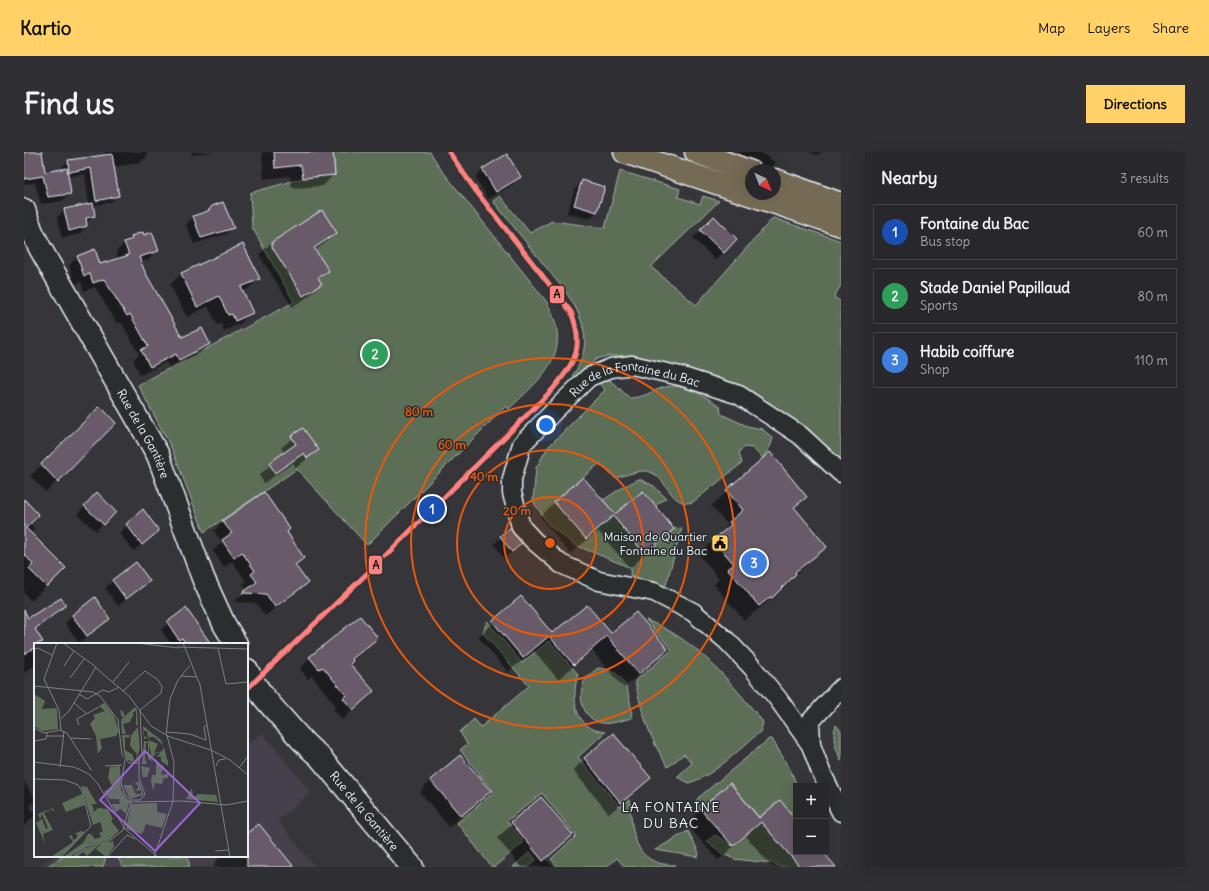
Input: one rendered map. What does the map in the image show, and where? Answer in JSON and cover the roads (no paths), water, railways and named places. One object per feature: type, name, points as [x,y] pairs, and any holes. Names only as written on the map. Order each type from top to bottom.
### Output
[{"type":"main road","points":[[625,152],[841,225]]},
{"type":"main road","points":[[696,152],[745,170]]},
{"type":"main road","points":[[781,182],[841,204]]},
{"type":"main road","name":"Rue de la Gantière","points":[[24,210],[28,228],[158,455],[203,578],[224,624],[235,643]]},
{"type":"main road","name":"Rue de la Gantière","points":[[248,660],[299,717],[317,741],[318,755]]},
{"type":"main road","name":"Rue de la Gantière","points":[[248,672],[277,713],[308,748],[318,755],[412,867]]},
{"type":"street","name":"Rue de la Fontaine du Bac","points":[[841,473],[800,435],[739,395],[680,376],[632,365],[611,368],[590,377],[558,407],[522,444],[512,479],[512,493],[521,527],[534,541],[561,564],[599,581],[654,592],[693,612],[727,640],[752,667],[778,699],[810,745],[841,812]]},
{"type":"street","name":"Rue de la Fontaine du Bac","points":[[810,745],[810,722],[830,698],[841,688]]},
{"type":"place","name":"Stade Daniel Papillaud","points":[[375,354]]},
{"type":"place","name":"Fontaine du Bac","points":[[432,509]]},
{"type":"place","name":"Maison de Quartier Fontaine du Bac","points":[[720,543]]},
{"type":"place","name":"Habib coiffure","points":[[754,563]]},
{"type":"district","name":"LA FONTAINE DU BAC","points":[[671,816]]}]
